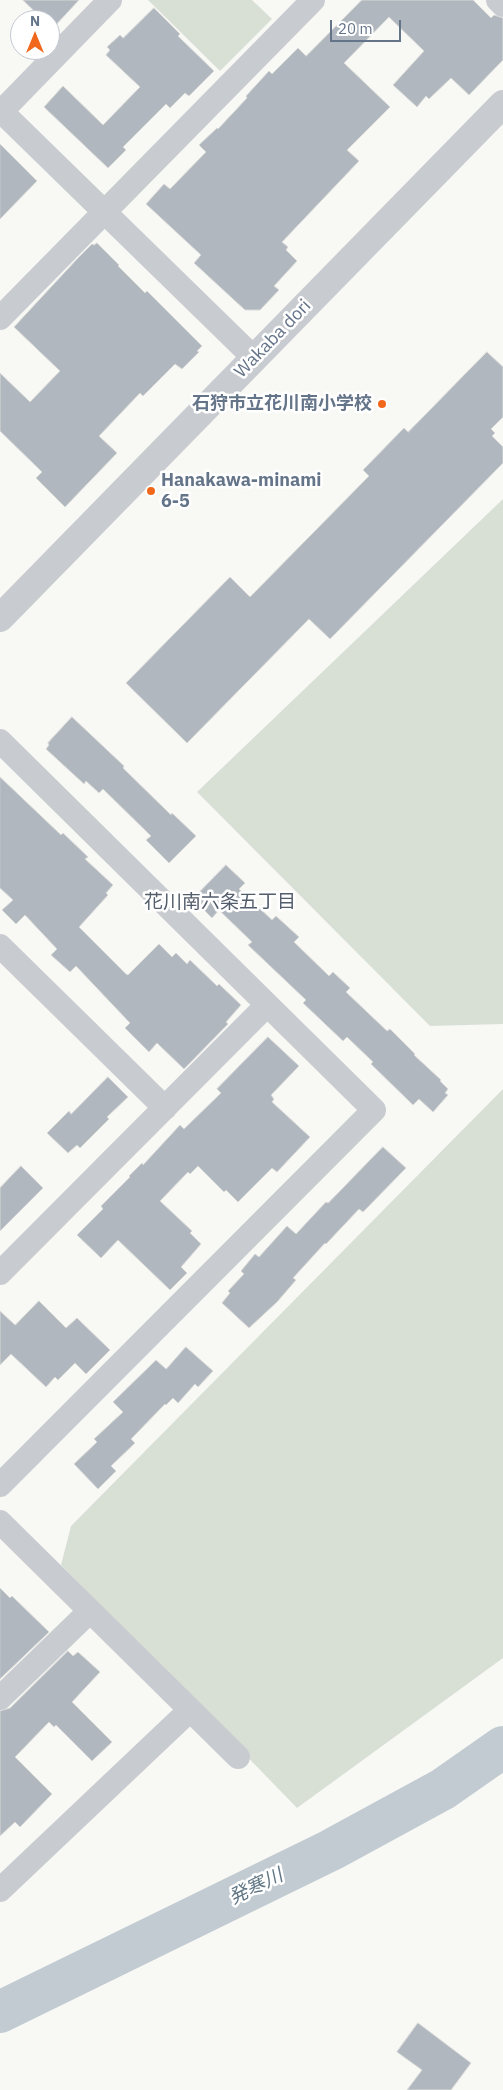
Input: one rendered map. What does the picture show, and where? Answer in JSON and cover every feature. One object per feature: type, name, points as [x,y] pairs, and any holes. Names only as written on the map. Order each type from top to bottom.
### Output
[{"type":"street","points":[[0,318],[313,0]]},
{"type":"street","points":[[498,0],[503,5]]},
{"type":"street","points":[[102,3],[0,111],[254,358]]},
{"type":"street","name":"Wakaba dori","points":[[0,618],[503,104]]},
{"type":"street","points":[[0,742],[374,1110],[0,1485]]},
{"type":"street","points":[[0,946],[165,1108]]},
{"type":"street","points":[[0,1273],[267,1005]]},
{"type":"street","points":[[0,1522],[238,1757]]},
{"type":"street","points":[[0,1698],[90,1611]]},
{"type":"street","points":[[0,1890],[190,1710]]},
{"type":"shaded area","points":[[148,0],[252,0],[272,19],[220,71]]},
{"type":"shaded area","points":[[503,499],[503,1024],[430,1026],[197,792]]},
{"type":"shaded area","points":[[503,1089],[503,1658],[297,1808],[61,1565],[71,1526]]},
{"type":"building","points":[[23,0],[79,0],[60,20],[60,10],[34,10]]},
{"type":"building","points":[[362,0],[473,0],[491,18],[494,15],[503,18],[503,60],[469,95],[451,78],[429,99],[426,96],[417,107],[393,85],[424,51],[389,17],[344,63],[390,107],[347,150],[359,161],[282,242],[288,247],[286,250],[297,261],[274,286],[279,290],[260,310],[245,310],[194,263],[201,255],[146,204],[164,184],[170,189],[206,152],[199,145],[218,129],[269,71],[272,74],[298,48],[306,56]]},
{"type":"building","points":[[154,8],[180,34],[178,36],[214,71],[189,96],[185,93],[170,108],[166,104],[123,147],[126,150],[108,168],[44,107],[63,86],[103,125],[140,87],[106,55],[110,50],[107,47],[120,35],[123,38]]},
{"type":"building","points":[[0,144],[37,181],[0,219]]},
{"type":"building","points":[[97,243],[145,293],[147,291],[202,346],[197,351],[199,352],[182,369],[175,364],[143,396],[140,393],[99,436],[117,453],[65,507],[36,478],[42,472],[0,431],[0,373],[30,402],[60,371],[14,327],[78,258],[92,244]]},
{"type":"building","points":[[487,352],[503,367],[503,417],[491,429],[495,433],[492,436],[503,447],[503,463],[330,639],[309,619],[187,743],[126,683],[230,577],[250,597],[369,476],[363,470],[404,428],[408,432]]},
{"type":"building","points":[[72,717],[124,766],[123,768],[171,815],[172,813],[196,836],[169,863],[146,840],[151,836],[103,789],[99,793],[86,781],[84,784],[46,749],[49,745],[48,743]]},
{"type":"building","points":[[0,777],[61,835],[63,833],[88,857],[85,859],[113,885],[106,893],[108,895],[79,927],[126,974],[128,975],[159,944],[172,957],[176,953],[187,964],[190,960],[217,986],[219,984],[241,1005],[226,1022],[228,1024],[184,1069],[157,1043],[149,1052],[125,1028],[130,1023],[76,966],[70,972],[51,955],[57,949],[25,915],[16,924],[2,910],[13,900],[0,888]]},
{"type":"building","points":[[226,865],[245,883],[239,889],[272,920],[276,916],[299,937],[294,942],[329,976],[333,972],[350,988],[346,992],[387,1031],[390,1029],[441,1080],[448,1089],[445,1093],[448,1095],[433,1112],[419,1099],[413,1105],[371,1064],[373,1062],[347,1037],[343,1041],[303,1003],[306,1000],[248,945],[252,942],[219,910],[212,918],[193,899]]},
{"type":"building","points":[[268,1037],[299,1066],[271,1095],[274,1099],[272,1102],[310,1137],[277,1172],[272,1168],[238,1202],[226,1190],[224,1192],[198,1166],[190,1174],[188,1172],[160,1201],[192,1231],[190,1233],[201,1244],[181,1267],[187,1273],[170,1290],[118,1240],[101,1258],[77,1235],[103,1209],[101,1206],[129,1176],[142,1163],[143,1165],[180,1125],[184,1129],[221,1093],[217,1089]]},
{"type":"building","points":[[108,1077],[128,1097],[107,1117],[109,1119],[80,1148],[77,1145],[68,1153],[47,1133],[69,1111],[71,1114]]},
{"type":"building","points":[[383,1147],[406,1168],[363,1212],[359,1209],[325,1243],[293,1278],[296,1280],[277,1302],[249,1328],[222,1303],[230,1293],[228,1291],[244,1274],[241,1271],[255,1254],[259,1257],[287,1226],[296,1234]]},
{"type":"building","points":[[21,1166],[43,1188],[0,1231],[0,1188]]},
{"type":"building","points":[[39,1301],[66,1328],[77,1318],[110,1350],[86,1374],[75,1363],[58,1380],[55,1377],[46,1387],[11,1354],[0,1365],[0,1311],[15,1325]]},
{"type":"building","points":[[186,1347],[213,1371],[198,1387],[195,1384],[178,1403],[173,1398],[165,1404],[131,1439],[135,1443],[111,1466],[116,1471],[98,1489],[74,1464],[97,1442],[94,1439],[123,1412],[113,1402],[156,1360],[166,1369]]},
{"type":"building","points":[[0,1588],[10,1598],[12,1596],[49,1632],[0,1679]]},
{"type":"building","points":[[68,1651],[73,1656],[78,1652],[100,1672],[72,1702],[112,1742],[92,1761],[56,1725],[54,1727],[49,1722],[15,1757],[52,1794],[20,1827],[15,1822],[0,1836],[0,1711],[10,1708]]},
{"type":"building","points":[[418,2023],[471,2063],[451,2090],[407,2090],[422,2070],[397,2052]]},
{"type":"waterway","name":"発寒川","points":[[0,2012],[331,1850],[443,1789],[503,1747]]},
{"type":"place","name":"石狩市立花川南小学校","points":[[382,404]]},
{"type":"place","name":"Hanakawa-minami 6-5","points":[[151,491]]},
{"type":"district","name":"花川南六条五丁目","points":[[220,903]]}]
